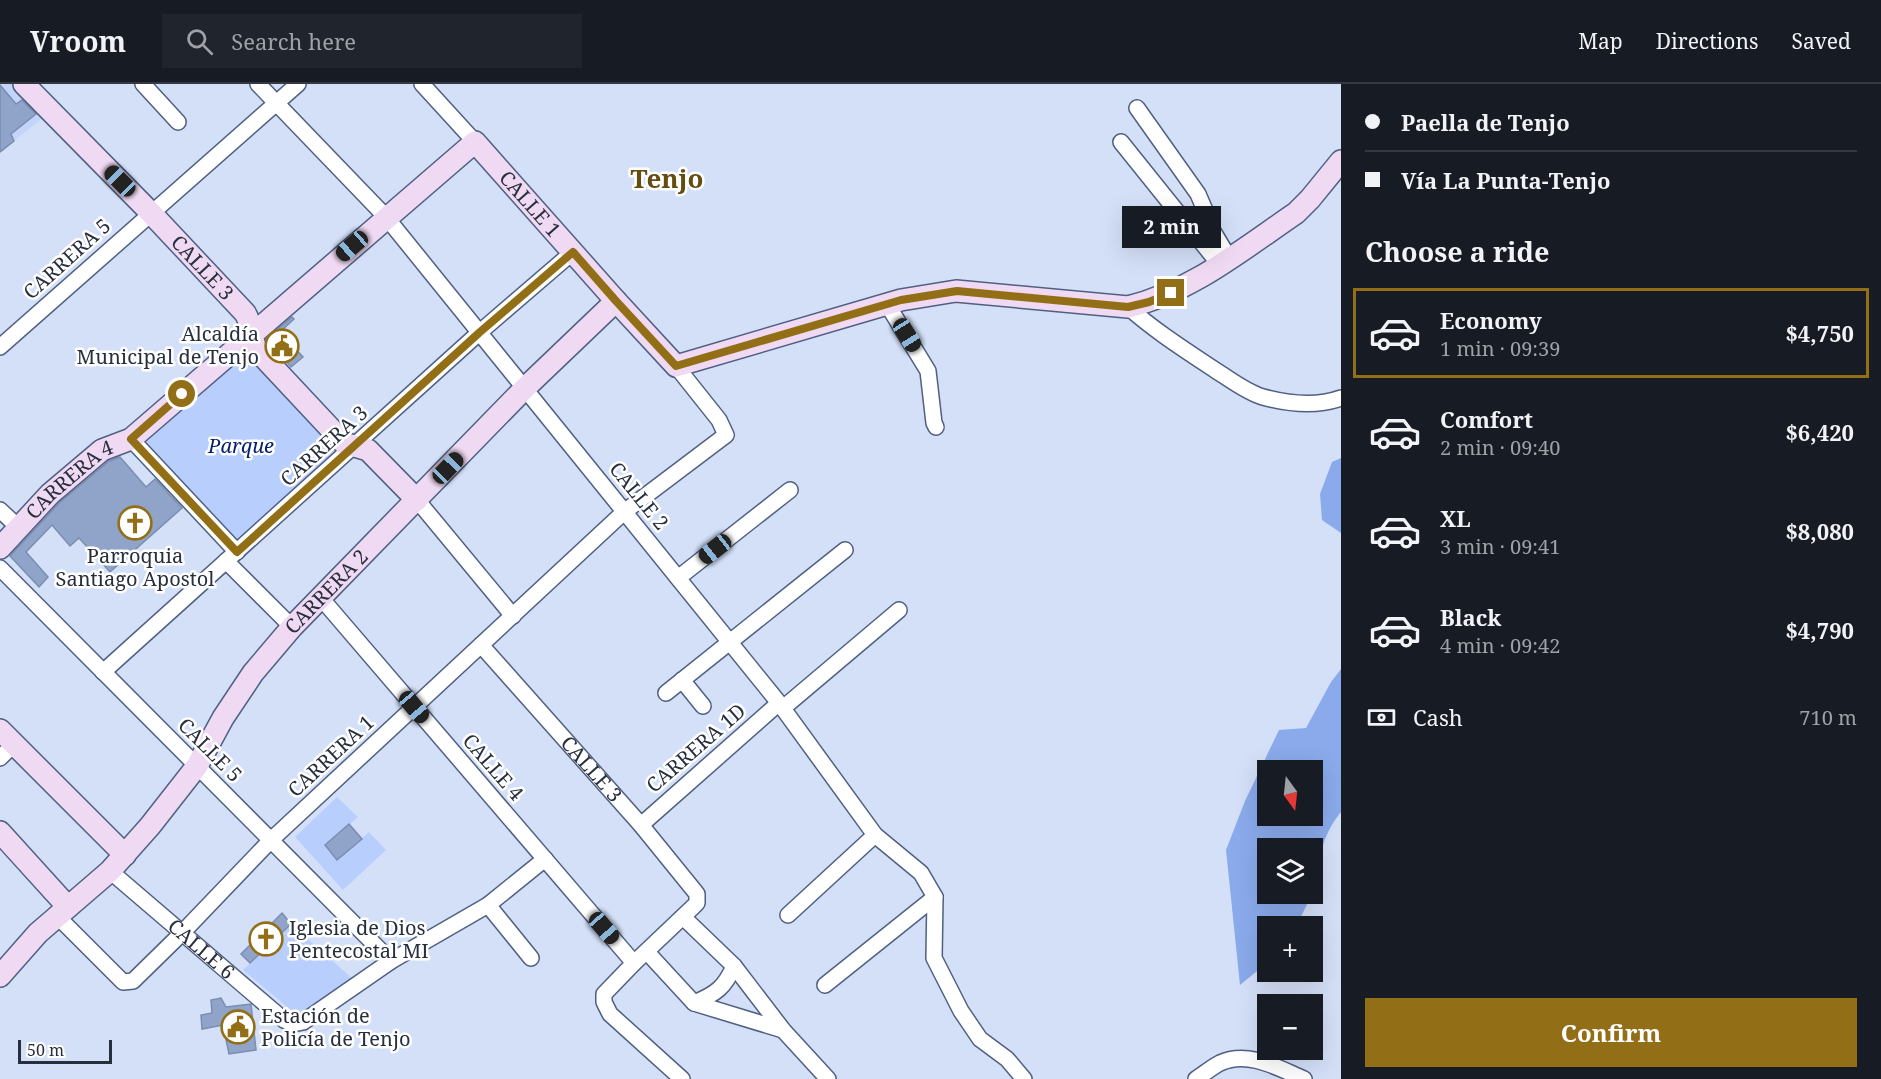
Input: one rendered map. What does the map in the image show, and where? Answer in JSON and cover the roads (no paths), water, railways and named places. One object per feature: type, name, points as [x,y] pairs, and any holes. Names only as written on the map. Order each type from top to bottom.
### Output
[{"type":"main road","name":"CALLE 3","points":[[27,85],[245,313],[249,318],[252,341],[256,349],[344,443],[368,450],[417,500]]},
{"type":"main road","name":"CARRERA 4","points":[[0,548],[50,494],[102,450],[131,439],[475,142]]},
{"type":"main road","name":"CALLE 1","points":[[475,142],[676,366]]},
{"type":"main road","points":[[676,366],[887,304],[929,294],[957,291],[1128,307],[1149,302],[1171,293],[1224,261],[1296,213],[1341,160]]},
{"type":"main road","name":"CARRERA 2","points":[[0,976],[38,933],[110,871],[125,855],[197,766],[223,718],[253,674],[292,627],[525,388],[616,301]]},
{"type":"main road","points":[[5,744],[125,855]]},
{"type":"main road","points":[[0,832],[63,911]]},
{"type":"street","points":[[143,84],[178,122]]},
{"type":"street","name":"CALLE 2","points":[[258,84],[386,217],[781,706],[875,835],[921,873],[934,897]]},
{"type":"street","name":"CARRERA 5","points":[[0,347],[298,84]]},
{"type":"street","name":"CALLE 1","points":[[422,84],[475,142]]},
{"type":"street","points":[[1137,108],[1198,194],[1224,261]]},
{"type":"street","points":[[1121,142],[1224,261]]},
{"type":"street","name":"CARRERA 3","points":[[103,672],[480,332],[573,252]]},
{"type":"street","points":[[887,304],[928,371],[936,427]]},
{"type":"street","points":[[1128,307],[1153,329],[1237,384],[1262,397],[1306,405],[1341,398]]},
{"type":"street","name":"CALLE 1","points":[[676,366],[719,420],[726,435]]},
{"type":"street","name":"CARRERA 1","points":[[63,911],[123,981],[133,981],[271,840],[624,512],[726,435]]},
{"type":"street","points":[[131,439],[292,627]]},
{"type":"street","points":[[678,578],[790,490]]},
{"type":"street","name":"CALLE 3","points":[[417,500],[513,616]]},
{"type":"street","points":[[0,510],[18,527]]},
{"type":"street","points":[[666,693],[845,550]]},
{"type":"street","name":"CALLE 5","points":[[0,568],[391,961]]},
{"type":"street","name":"CALLE 4","points":[[321,598],[634,963]]},
{"type":"street","name":"CARRERA 1D","points":[[641,825],[899,610]]},
{"type":"street","name":"CALLE 3","points":[[481,645],[641,825],[695,890],[698,897],[693,908],[683,917]]},
{"type":"street","points":[[682,680],[703,706]]},
{"type":"street","points":[[788,915],[875,835]]},
{"type":"street","points":[[391,961],[488,905],[545,859]]},
{"type":"street","name":"CALLE 6","points":[[110,871],[284,1020],[293,1024],[303,1022],[391,961]]},
{"type":"street","points":[[934,897],[934,958],[961,1011],[980,1039],[1007,1059],[1024,1079]]},
{"type":"street","points":[[825,985],[934,897]]},
{"type":"street","points":[[488,905],[531,958]]},
{"type":"street","points":[[682,1079],[610,1014],[604,1002],[604,994],[683,917],[734,966],[783,1030],[828,1079]]},
{"type":"street","points":[[647,952],[694,1003],[783,1030]]},
{"type":"street","points":[[694,1003],[714,993],[728,982],[734,966]]},
{"type":"street","points":[[1196,1079],[1220,1063],[1252,1058],[1304,1079]]},
{"type":"place","name":"Alcaldía Municipal de Tenjo","points":[[282,346]]},
{"type":"place","name":"Parroquia Santiago Apostol","points":[[135,523]]},
{"type":"place","name":"Iglesia de Dios Pentecostal MI","points":[[266,939]]},
{"type":"place","name":"Estación de Policía de Tenjo","points":[[238,1027]]},
{"type":"district","name":"Tenjo","points":[[667,179]]},
{"type":"park label","name":"Parque","points":[[241,446]]}]
